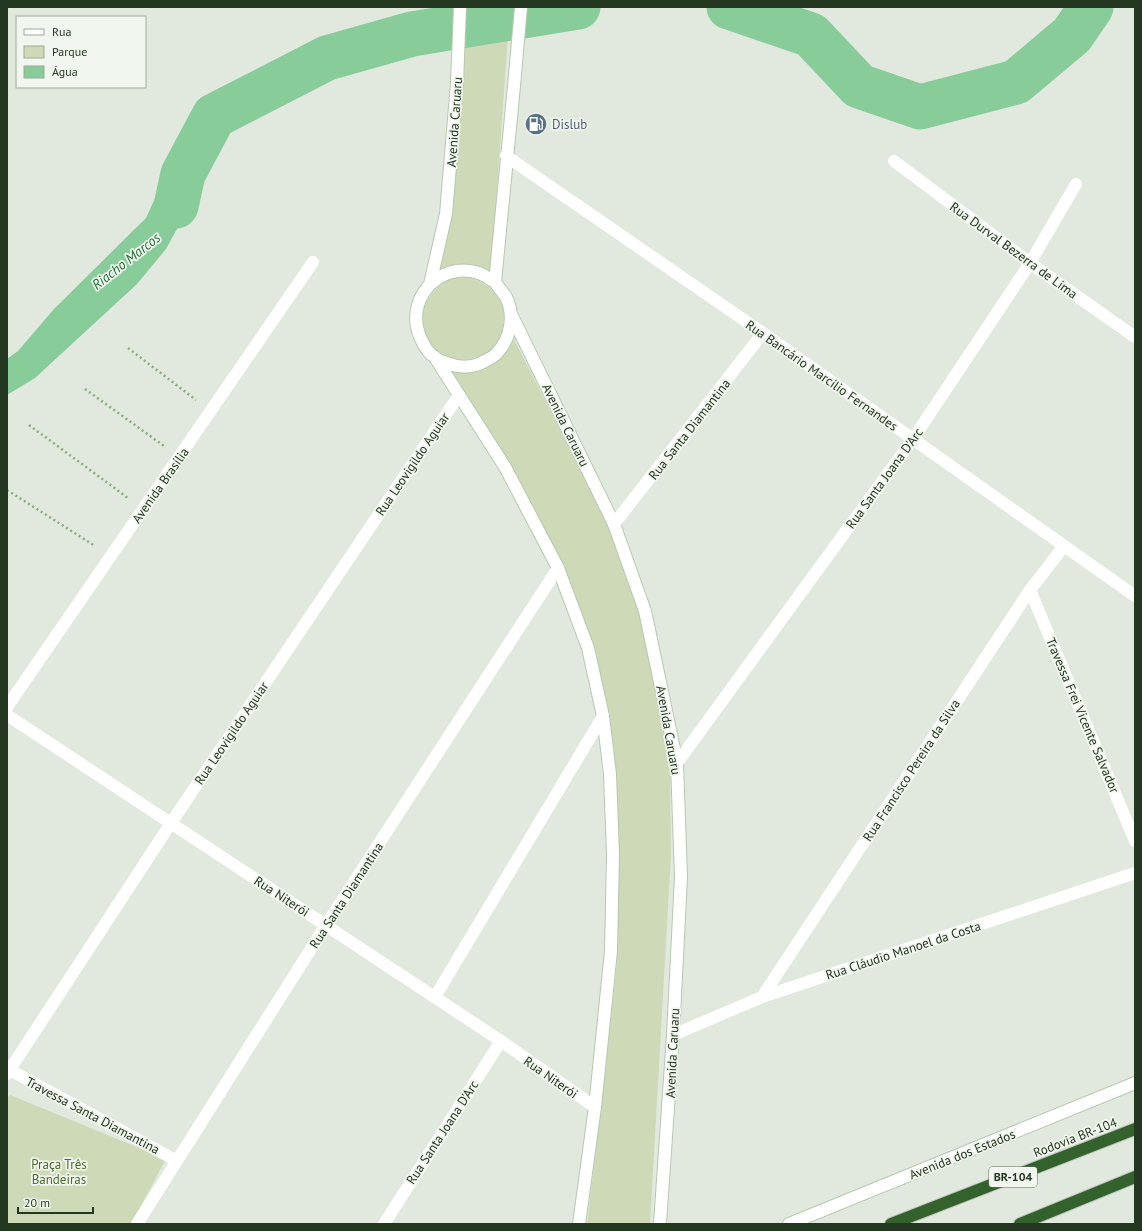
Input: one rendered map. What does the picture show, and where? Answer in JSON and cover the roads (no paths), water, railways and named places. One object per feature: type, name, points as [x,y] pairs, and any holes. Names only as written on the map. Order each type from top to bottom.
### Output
[{"type":"highway","name":"Rodovia BR-104","points":[[891,1224],[1135,1129]]},
{"type":"highway","points":[[1020,1224],[1135,1177]]},
{"type":"street","name":"Avenida Caruaru","points":[[430,284],[446,214],[457,83],[460,7]]},
{"type":"street","points":[[495,282],[521,7]]},
{"type":"street","name":"Rua Bancário Marcílio Fernandes","points":[[506,156],[763,333],[1135,596]]},
{"type":"street","name":"Rua Durval Bezerra de Lima","points":[[894,161],[1030,264],[1135,337]]},
{"type":"street","name":"Rua Santa Joana D'Arc","points":[[677,763],[913,439],[1030,264],[1076,184]]},
{"type":"street","name":"Avenida Brasília","points":[[7,707],[313,262]]},
{"type":"street","name":"Avenida Caruaru","points":[[579,1224],[595,1108],[611,951],[613,846],[610,774],[603,716],[588,648],[558,568],[505,467],[436,359],[424,346],[417,331],[416,314],[420,298],[430,284],[445,274],[462,270],[480,274],[495,282],[506,296],[512,314],[614,524],[645,611],[677,763],[681,877],[673,1035],[660,1224]]},
{"type":"street","name":"Avenida Caruaru","points":[[436,359],[456,367],[478,365],[497,354],[509,336],[512,314]]},
{"type":"street","name":"Rua Santa Diamantina","points":[[614,524],[763,333]]},
{"type":"street","name":"Rua Leovigildo Aguiar","points":[[8,1072],[171,823],[459,395]]},
{"type":"street","name":"Rua Francisco Pereira da Silva","points":[[762,997],[1030,590],[1064,546]]},
{"type":"street","name":"Rua Santa Diamantina","points":[[137,1224],[326,925],[558,568]]},
{"type":"street","name":"Travessa Frei Vicente Salvador","points":[[1030,590],[1135,840]]},
{"type":"street","name":"Rua Niterói","points":[[7,715],[501,1041],[595,1108]]},
{"type":"street","points":[[435,997],[603,716]]},
{"type":"street","name":"Rua Cláudio Manoel da Costa","points":[[673,1035],[762,997],[1135,873]]},
{"type":"street","name":"Rua Santa Joana D'Arc","points":[[384,1224],[501,1041]]},
{"type":"street","name":"Travessa Santa Diamantina","points":[[8,1072],[177,1161]]},
{"type":"street","name":"Avenida dos Estados","points":[[789,1224],[1135,1083]]},
{"type":"water","name":"Riacho Marcos","points":[[182,140],[212,155],[203,181],[166,249],[137,284],[35,378],[7,395],[7,359],[18,351],[54,309],[146,218]]},
{"type":"waterway","points":[[176,206],[183,174],[214,116],[327,58],[412,34],[578,7]]},
{"type":"waterway","points":[[729,7],[811,35],[859,86],[920,107],[1016,82],[1072,35],[1091,7]]},
{"type":"place","name":"Dislub","points":[[536,124]]},
{"type":"park label","name":"Praça Três Bandeiras","points":[[59,1172]]}]
